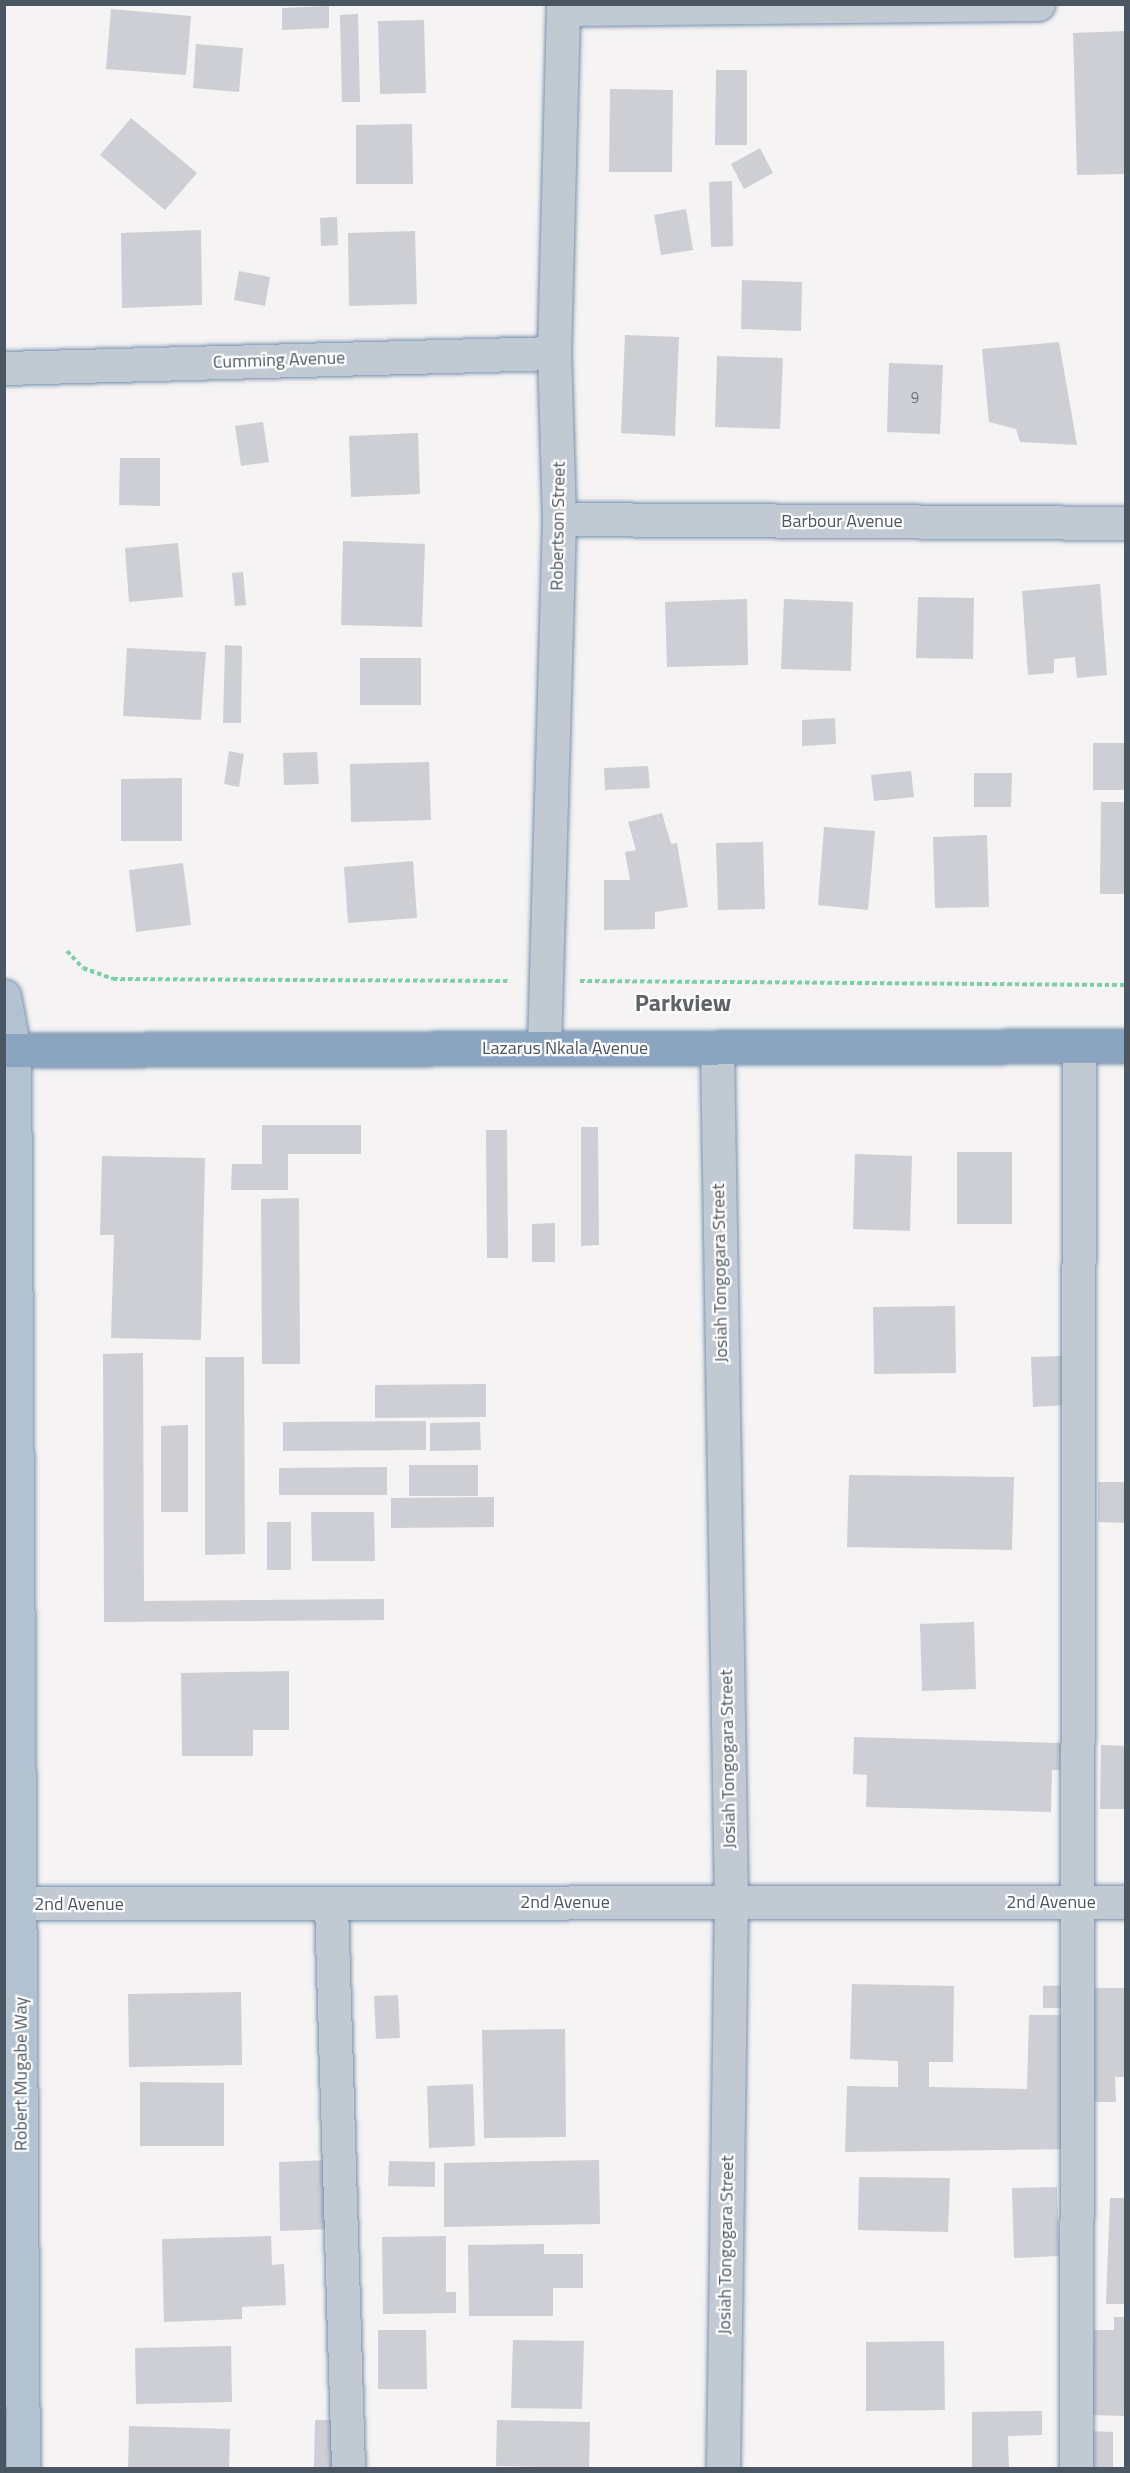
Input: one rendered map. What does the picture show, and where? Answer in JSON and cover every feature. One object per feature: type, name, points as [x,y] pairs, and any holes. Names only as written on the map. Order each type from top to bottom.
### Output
[{"type":"highway","name":"Lazarus Nkala Avenue","points":[[9,1050],[1125,1046]]},
{"type":"main road","name":"Robert Mugabe Way","points":[[4,996],[9,1050],[12,1904],[23,2469]]},
{"type":"street","points":[[563,7],[1038,4]]},
{"type":"street","name":"Robertson Street","points":[[544,1047],[559,519],[554,353],[563,7]]},
{"type":"street","name":"Cumming Avenue","points":[[4,368],[554,353]]},
{"type":"street","name":"Barbour Avenue","points":[[559,519],[1125,523]]},
{"type":"street","points":[[1076,2469],[1078,1046]]},
{"type":"street","name":"Josiah Tongogara Street","points":[[717,1049],[730,1901],[723,2469]]},
{"type":"street","name":"2nd Avenue","points":[[12,1904],[1125,1902]]},
{"type":"street","points":[[331,1904],[348,2469]]},
{"type":"path","points":[[67,951],[83,968],[113,979],[1125,986]]},
{"type":"building","points":[[329,6],[329,28],[282,30],[282,8]]},
{"type":"building","points":[[111,9],[191,16],[186,75],[106,69]]},
{"type":"building","points":[[358,14],[360,102],[342,102],[340,15]]},
{"type":"building","points":[[424,20],[426,93],[380,94],[378,21]]},
{"type":"building","points":[[1126,31],[1126,174],[1077,175],[1073,33]]},
{"type":"building","points":[[196,44],[243,48],[239,92],[193,88]]},
{"type":"building","points":[[716,70],[747,70],[747,145],[715,145]]},
{"type":"building","points":[[610,89],[673,90],[672,172],[609,172]]},
{"type":"building","points":[[131,118],[197,173],[165,210],[100,155]]},
{"type":"building","points":[[412,124],[413,184],[356,184],[356,125]]},
{"type":"building","points":[[760,148],[773,173],[744,189],[731,164]]},
{"type":"building","points":[[732,181],[733,246],[711,247],[709,182]]},
{"type":"building","points":[[686,209],[693,250],[661,255],[654,215]]},
{"type":"building","points":[[337,217],[338,245],[321,246],[320,218]]},
{"type":"building","points":[[201,230],[202,305],[122,308],[121,233]]},
{"type":"building","points":[[415,231],[417,304],[349,306],[348,233]]},
{"type":"building","points":[[239,271],[270,277],[265,306],[234,300]]},
{"type":"building","points":[[742,280],[802,282],[801,331],[741,329]]},
{"type":"building","points":[[625,335],[679,337],[675,436],[621,433]]},
{"type":"building","points":[[1059,342],[1077,445],[1020,442],[1016,429],[989,422],[982,349]]},
{"type":"building","points":[[717,356],[783,358],[780,429],[715,427]]},
{"type":"building","points":[[889,363],[943,365],[940,434],[887,432]]},
{"type":"building","points":[[263,422],[269,462],[241,466],[235,426]]},
{"type":"building","points":[[418,433],[420,494],[351,497],[349,436]]},
{"type":"building","points":[[120,458],[160,458],[160,506],[119,505]]},
{"type":"building","points":[[343,541],[425,544],[422,627],[341,625]]},
{"type":"building","points":[[178,543],[183,597],[129,602],[125,548]]},
{"type":"building","points":[[243,572],[246,605],[235,606],[232,573]]},
{"type":"building","points":[[1100,584],[1107,675],[1077,678],[1075,657],[1054,659],[1054,673],[1028,675],[1022,591]]},
{"type":"building","points":[[918,597],[974,598],[973,659],[916,658]]},
{"type":"building","points":[[747,599],[748,665],[667,667],[665,602]]},
{"type":"building","points":[[784,599],[853,602],[851,671],[781,669]]},
{"type":"building","points":[[225,645],[242,646],[241,723],[223,723]]},
{"type":"building","points":[[127,648],[206,652],[201,720],[123,716]]},
{"type":"building","points":[[360,658],[421,658],[421,705],[360,705]]},
{"type":"building","points":[[835,718],[836,744],[802,746],[802,720]]},
{"type":"building","points":[[1093,743],[1126,743],[1126,790],[1093,790]]},
{"type":"building","points":[[229,751],[244,754],[239,787],[224,784]]},
{"type":"building","points":[[317,752],[319,784],[284,785],[283,753]]},
{"type":"building","points":[[429,762],[431,820],[351,822],[350,764]]},
{"type":"building","points":[[648,766],[650,788],[605,790],[604,768]]},
{"type":"building","points":[[911,771],[914,797],[874,801],[871,775]]},
{"type":"building","points":[[974,773],[1012,773],[1011,807],[974,807]]},
{"type":"building","points":[[182,778],[182,841],[121,841],[121,779]]},
{"type":"building","points":[[1101,802],[1126,802],[1126,894],[1100,894]]},
{"type":"building","points":[[662,813],[671,844],[677,843],[688,907],[655,912],[655,929],[604,930],[604,880],[630,880],[625,852],[636,850],[628,822]]},
{"type":"building","points":[[824,827],[875,831],[868,910],[818,905]]},
{"type":"building","points":[[987,835],[989,907],[935,908],[933,837]]},
{"type":"building","points":[[763,842],[765,909],[718,910],[716,843]]},
{"type":"building","points":[[413,861],[417,918],[348,923],[344,867]]},
{"type":"building","points":[[183,863],[191,925],[136,932],[129,870]]},
{"type":"building","points":[[262,1125],[361,1125],[361,1154],[288,1154],[288,1190],[231,1190],[232,1164],[262,1164]]},
{"type":"building","points":[[581,1127],[598,1127],[599,1245],[581,1246]]},
{"type":"building","points":[[486,1130],[507,1130],[508,1258],[487,1258]]},
{"type":"building","points":[[957,1152],[1012,1152],[1012,1224],[957,1224]]},
{"type":"building","points":[[855,1154],[912,1156],[910,1231],[853,1229]]},
{"type":"building","points":[[102,1156],[205,1158],[201,1340],[111,1338],[114,1235],[100,1235]]},
{"type":"building","points":[[299,1198],[300,1364],[262,1364],[261,1199]]},
{"type":"building","points":[[555,1223],[555,1262],[532,1262],[532,1224]]},
{"type":"building","points":[[955,1306],[956,1373],[874,1374],[873,1307]]},
{"type":"building","points":[[143,1353],[144,1601],[384,1599],[384,1620],[104,1622],[103,1354]]},
{"type":"building","points":[[1063,1356],[1066,1405],[1033,1407],[1031,1357]]},
{"type":"building","points":[[205,1357],[244,1357],[245,1554],[205,1555]]},
{"type":"building","points":[[486,1384],[486,1417],[375,1418],[375,1385]]},
{"type":"building","points":[[426,1421],[426,1450],[283,1451],[283,1422]]},
{"type":"building","points":[[480,1422],[481,1450],[430,1451],[430,1423]]},
{"type":"building","points":[[188,1425],[188,1512],[161,1512],[161,1426]]},
{"type":"building","points":[[409,1465],[478,1465],[478,1496],[409,1496]]},
{"type":"building","points":[[387,1467],[387,1495],[279,1495],[279,1468]]},
{"type":"building","points":[[849,1475],[1014,1477],[1012,1550],[847,1547]]},
{"type":"building","points":[[1098,1482],[1126,1482],[1126,1523],[1098,1522]]},
{"type":"building","points":[[494,1497],[494,1527],[391,1528],[391,1498]]},
{"type":"building","points":[[311,1512],[374,1512],[375,1561],[312,1561]]},
{"type":"building","points":[[267,1522],[291,1522],[291,1570],[267,1570]]},
{"type":"building","points":[[974,1622],[976,1689],[922,1691],[920,1624]]},
{"type":"building","points":[[289,1671],[289,1730],[253,1730],[253,1756],[182,1756],[181,1673]]},
{"type":"building","points":[[854,1737],[1061,1743],[1060,1770],[1052,1770],[1051,1812],[866,1807],[867,1775],[853,1774]]},
{"type":"building","points":[[1101,1745],[1126,1746],[1126,1809],[1100,1809]]},
{"type":"building","points":[[852,1984],[954,1986],[953,2062],[929,2062],[929,2087],[1027,2089],[1029,2015],[1076,2015],[1075,2149],[845,2152],[847,2086],[898,2087],[898,2061],[850,2059]]},
{"type":"building","points":[[1074,1985],[1074,2008],[1043,2008],[1043,1986]]},
{"type":"building","points":[[1090,1988],[1126,1988],[1126,2077],[1115,2077],[1116,2102],[1091,2102]]},
{"type":"building","points":[[241,1992],[242,2065],[129,2067],[128,1994]]},
{"type":"building","points":[[398,1995],[400,2038],[376,2039],[374,1996]]},
{"type":"building","points":[[565,2029],[566,2137],[484,2138],[482,2030]]},
{"type":"building","points":[[140,2082],[224,2083],[224,2146],[140,2146]]},
{"type":"building","points":[[473,2084],[475,2146],[429,2148],[427,2086]]},
{"type":"building","points":[[332,2160],[334,2229],[280,2231],[279,2162]]},
{"type":"building","points":[[599,2160],[600,2224],[444,2227],[444,2163]]},
{"type":"building","points":[[389,2161],[435,2162],[435,2187],[388,2186]]},
{"type":"building","points":[[859,2177],[950,2178],[948,2232],[858,2230]]},
{"type":"building","points":[[1057,2187],[1059,2256],[1014,2258],[1012,2188]]},
{"type":"building","points":[[1110,2198],[1126,2198],[1126,2304],[1106,2304]]},
{"type":"building","points":[[271,2236],[272,2265],[284,2264],[286,2305],[242,2307],[242,2319],[164,2322],[162,2239]]},
{"type":"building","points":[[446,2236],[446,2292],[456,2292],[456,2313],[383,2314],[382,2237]]},
{"type":"building","points":[[544,2244],[544,2254],[583,2254],[583,2288],[553,2288],[553,2316],[469,2316],[468,2245]]},
{"type":"building","points":[[1114,2317],[1126,2317],[1126,2416],[1092,2415],[1094,2330],[1114,2330]]},
{"type":"building","points":[[378,2330],[426,2330],[427,2389],[378,2389]]},
{"type":"building","points":[[513,2340],[584,2341],[582,2409],[511,2408]]},
{"type":"building","points":[[944,2341],[945,2410],[866,2411],[866,2342]]},
{"type":"building","points":[[231,2346],[232,2402],[136,2404],[135,2348]]},
{"type":"building","points":[[1042,2411],[1042,2435],[1008,2436],[1009,2468],[972,2468],[972,2412]]},
{"type":"building","points":[[315,2420],[338,2420],[338,2468],[314,2468]]},
{"type":"building","points":[[497,2420],[590,2422],[589,2468],[496,2466]]},
{"type":"building","points":[[129,2426],[230,2429],[229,2468],[128,2468]]},
{"type":"building","points":[[1090,2431],[1113,2432],[1113,2468],[1090,2468]]},
{"type":"district","name":"Parkview","points":[[683,1003]]}]
